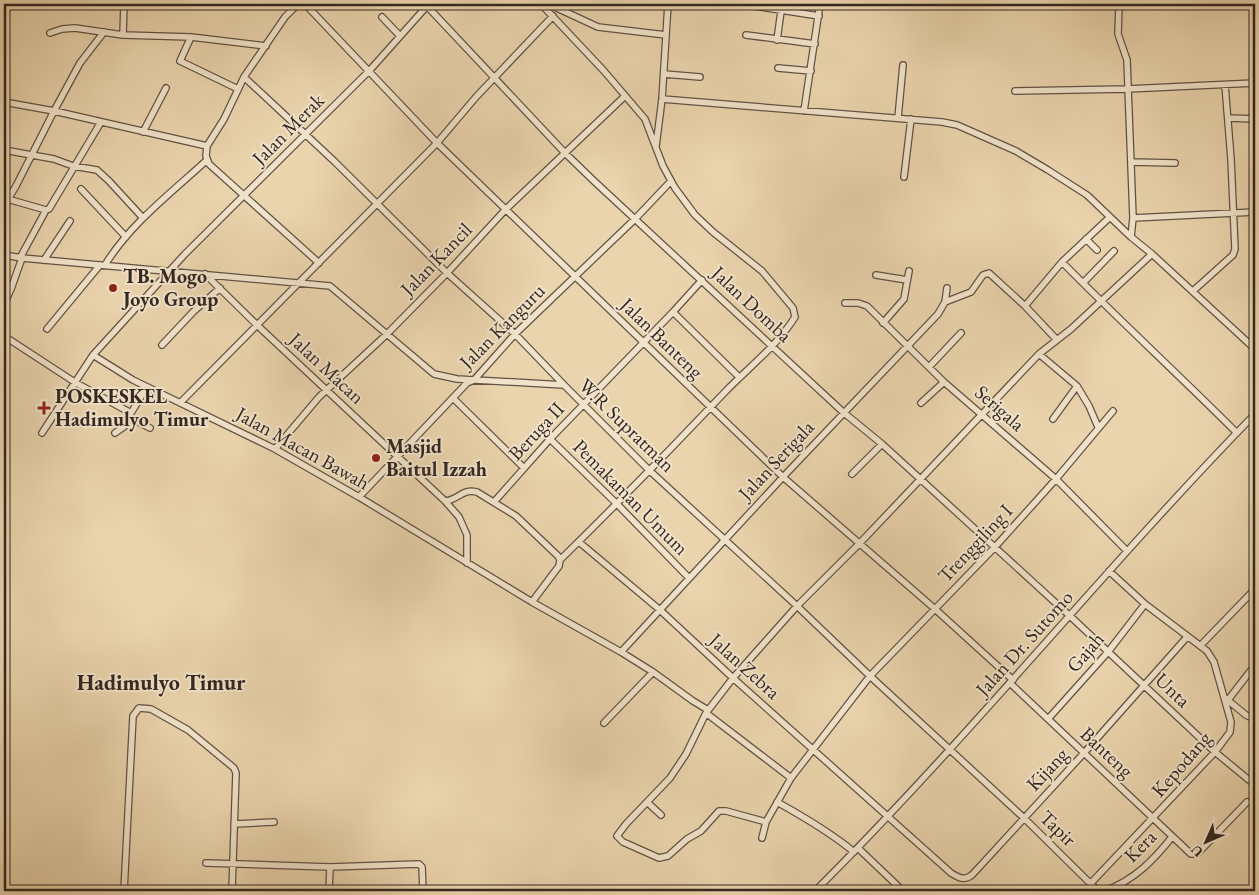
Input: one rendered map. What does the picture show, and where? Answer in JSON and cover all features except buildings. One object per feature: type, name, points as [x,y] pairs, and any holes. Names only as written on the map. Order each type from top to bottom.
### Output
[{"type":"street","points":[[123,35],[124,4]]},
{"type":"street","points":[[298,4],[285,17],[244,78],[224,119],[207,146],[207,160],[244,196],[320,263]]},
{"type":"street","name":"Jalan Banteng","points":[[305,4],[370,70],[437,143],[711,408],[783,476],[935,610],[1011,682]]},
{"type":"street","points":[[532,602],[559,566],[560,560],[773,345],[795,317],[793,308],[762,271],[702,223],[685,203],[671,181],[655,147],[645,119],[604,70],[541,4]]},
{"type":"street","points":[[777,40],[782,4]]},
{"type":"street","points":[[804,111],[820,4]]},
{"type":"street","points":[[1119,4],[1118,34],[1127,60],[1134,218],[1131,237]]},
{"type":"street","name":"Jalan Merak","points":[[42,433],[94,355],[185,254],[370,70],[426,5]]},
{"type":"street","name":"Jalan Domba","points":[[426,5],[565,153],[843,412],[882,444],[1070,616]]},
{"type":"street","points":[[748,5],[819,16]]},
{"type":"street","points":[[181,402],[437,143],[559,6],[584,22],[598,28],[666,35]]},
{"type":"street","points":[[655,147],[662,99],[667,6]]},
{"type":"street","points":[[382,18],[400,36]]},
{"type":"street","points":[[50,33],[62,28],[75,28],[123,35],[191,37],[266,46]]},
{"type":"street","points":[[4,206],[6,199],[80,63],[104,32]]},
{"type":"street","points":[[746,35],[815,44]]},
{"type":"street","points":[[191,37],[180,60],[238,89]]},
{"type":"street","points":[[898,118],[903,65]]},
{"type":"street","points":[[778,68],[811,70]]},
{"type":"street","points":[[664,74],[700,77]]},
{"type":"street","points":[[244,78],[334,160],[447,273],[515,334],[564,385]]},
{"type":"street","points":[[1015,91],[1127,89],[1255,83]]},
{"type":"street","points":[[1193,291],[1233,255],[1235,249],[1225,85]]},
{"type":"street","points":[[143,132],[166,88]]},
{"type":"street","name":"Jalan Kancil","points":[[275,449],[326,390],[447,273],[506,209],[625,96]]},
{"type":"street","points":[[662,99],[911,119],[957,125],[1016,151],[1076,187],[1095,202],[1255,349]]},
{"type":"street","points":[[4,102],[54,111],[207,146]]},
{"type":"street","points":[[1228,118],[1255,119]]},
{"type":"street","points":[[904,177],[911,119]]},
{"type":"street","points":[[4,304],[12,289],[21,258],[46,210],[51,207],[73,166],[101,122]]},
{"type":"street","points":[[4,150],[54,159],[73,166],[93,169],[102,174],[143,218]]},
{"type":"street","points":[[47,330],[143,218],[207,160]]},
{"type":"street","points":[[1131,162],[1175,163]]},
{"type":"street","name":"Jalan Kanguru","points":[[360,497],[466,383],[474,380],[515,334],[671,181]]},
{"type":"street","points":[[81,189],[126,237]]},
{"type":"street","points":[[6,199],[46,210]]},
{"type":"street","points":[[1134,218],[1255,212]]},
{"type":"street","points":[[1025,306],[1062,262],[1110,217]]},
{"type":"street","points":[[44,260],[70,221]]},
{"type":"street","points":[[1086,239],[1096,250]]},
{"type":"street","points":[[1083,283],[1114,251]]},
{"type":"street","points":[[766,822],[726,810],[719,811],[701,831],[687,839],[668,856],[659,858],[623,842],[617,836],[678,767],[707,711],[733,678],[797,606],[859,544],[1039,354],[1101,302],[1152,254]]},
{"type":"street","name":"W.R Supratman","points":[[4,255],[330,286],[434,374],[449,378],[564,385],[650,471],[797,606],[949,750]]},
{"type":"street","points":[[1062,262],[1237,433]]},
{"type":"street","points":[[883,323],[904,299],[909,271]]},
{"type":"street","points":[[944,302],[971,292],[986,273],[989,274],[1025,306],[1057,340]]},
{"type":"street","name":"Jalan Macan","points":[[205,274],[258,326],[446,501],[459,517],[467,535],[467,563]]},
{"type":"street","points":[[876,275],[907,280]]},
{"type":"street","name":"Beruga II","points":[[494,502],[550,439],[644,343],[702,280]]},
{"type":"street","points":[[162,345],[193,312],[220,288]]},
{"type":"street","name":"Jalan Serigala","points":[[621,652],[843,412],[938,314],[944,302],[947,288]]},
{"type":"street","name":"Serigala","points":[[845,302],[867,306],[944,382],[1056,479],[1127,551]]},
{"type":"street","points":[[673,312],[740,378]]},
{"type":"street","points":[[929,367],[961,333]]},
{"type":"street","points":[[4,336],[150,428]]},
{"type":"street","points":[[1039,354],[1077,386],[1089,406],[1098,427]]},
{"type":"street","name":"Jalan Macan Bawah","points":[[94,355],[147,387],[275,449],[360,497],[532,602],[621,652],[653,672],[707,711],[791,778]]},
{"type":"street","points":[[921,403],[944,382]]},
{"type":"street","points":[[1053,418],[1077,386]]},
{"type":"street","points":[[115,433],[122,429],[147,387]]},
{"type":"street","points":[[454,398],[524,468]]},
{"type":"street","name":"Trenggiling I","points":[[762,838],[766,822],[791,778],[812,748],[870,676],[995,547],[1056,479],[1112,411]]},
{"type":"street","name":"Jalan Dr. Sutomo","points":[[815,891],[949,750],[1109,570],[1255,414]]},
{"type":"street","name":"Pemakaman Umum","points":[[550,439],[689,578]]},
{"type":"street","points":[[852,474],[882,444]]},
{"type":"street","points":[[446,501],[465,491],[471,490],[516,516],[550,547],[560,560]]},
{"type":"street","name":"Jalan Zebra","points":[[579,542],[660,610],[733,678],[951,873],[961,878],[968,877]]},
{"type":"street","name":"Kepodang","points":[[1086,891],[1094,887],[1215,752],[1230,732],[1231,727],[1227,699],[1214,662],[1207,651],[1145,604],[1109,570]]},
{"type":"street","points":[[1201,646],[1255,589]]},
{"type":"street","name":"Gajah","points":[[1048,719],[1108,652],[1145,604]]},
{"type":"street","name":"Unta","points":[[1070,616],[1215,752],[1255,785]]},
{"type":"street","name":"Kijang","points":[[968,877],[1145,686],[1187,636]]},
{"type":"street","points":[[1255,665],[1227,699],[1246,716],[1250,717],[1255,714]]},
{"type":"street","points":[[604,723],[653,672]]},
{"type":"street","name":"Banteng","points":[[1011,682],[1154,818],[1172,838],[1191,854],[1194,854],[1247,802]]},
{"type":"street","points":[[124,891],[133,716],[139,708],[151,709],[188,730],[230,763],[236,773],[232,891]]},
{"type":"street","name":"Tapir","points":[[949,750],[1024,818],[1094,887]]},
{"type":"street","points":[[777,802],[826,830],[856,850],[903,891]]},
{"type":"street","points":[[648,803],[661,815]]},
{"type":"street","points":[[234,824],[274,822]]},
{"type":"street","name":"Kera","points":[[1105,891],[1120,885],[1140,872],[1160,853],[1172,838]]},
{"type":"street","points":[[206,863],[330,867],[419,864],[422,866],[423,891]]},
{"type":"street","points":[[329,891],[330,867]]},
{"type":"place","name":"TB. Mogo Joyo Group","points":[[113,288]]},
{"type":"place","name":"POSKESKEL Hadimulyo Timur","points":[[44,408]]},
{"type":"place","name":"Masjid Baitul Izzah","points":[[376,458]]},
{"type":"district","name":"Hadimulyo Timur","points":[[161,682]]}]
